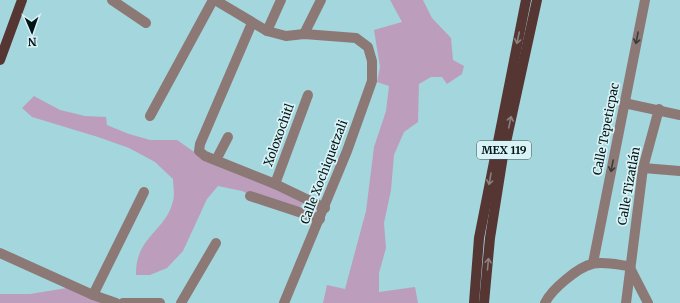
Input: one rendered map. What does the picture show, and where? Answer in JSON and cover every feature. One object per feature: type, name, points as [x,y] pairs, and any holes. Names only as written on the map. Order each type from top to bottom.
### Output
[{"type":"main road","points":[[0,60],[22,0]]},
{"type":"main road","name":"MEX 119","points":[[474,303],[479,238],[526,0]]},
{"type":"main road","name":"MEX 119","points":[[484,303],[490,238],[503,156],[537,0]]},
{"type":"street","points":[[112,0],[146,23]]},
{"type":"street","points":[[150,116],[214,0],[267,31],[286,36],[304,34],[321,0]]},
{"type":"street","points":[[267,31],[281,0]]},
{"type":"street","name":"Calle Tepeticpac","points":[[593,263],[645,0]]},
{"type":"street","points":[[252,23],[200,144],[199,151],[205,156],[275,184],[324,208]]},
{"type":"street","name":"Calle Xochiquetzali","points":[[284,303],[320,219],[372,81],[372,61],[368,47],[356,38],[304,34]]},
{"type":"street","name":"Xoloxochitl","points":[[275,184],[308,95]]},
{"type":"street","points":[[624,103],[659,109],[680,115]]},
{"type":"street","name":"Calle Tizatlán","points":[[626,303],[643,168],[659,109]]},
{"type":"street","points":[[216,160],[228,137]]},
{"type":"street","points":[[643,168],[680,171]]},
{"type":"street","points":[[93,295],[144,192]]},
{"type":"street","points":[[250,196],[320,219]]},
{"type":"street","points":[[181,303],[216,243]]},
{"type":"street","points":[[0,253],[93,295],[116,303]]},
{"type":"street","points":[[545,303],[577,270],[593,263],[630,266],[648,303]]},
{"type":"street","points":[[123,303],[160,303]]},
{"type":"shaded area","points":[[390,0],[423,0],[432,18],[451,38],[453,60],[464,66],[462,74],[447,84],[442,77],[431,77],[419,84],[418,122],[404,132],[394,155],[391,190],[384,223],[386,248],[379,273],[379,292],[415,287],[418,303],[323,303],[327,285],[345,289],[366,211],[374,147],[386,111],[389,86],[377,82],[380,67],[374,30],[402,22]]},
{"type":"shaded area","points":[[34,96],[60,110],[85,116],[106,117],[107,125],[129,134],[150,140],[177,140],[203,158],[294,196],[303,203],[297,211],[280,210],[242,191],[218,186],[207,199],[183,251],[167,268],[150,275],[136,275],[137,262],[140,252],[169,211],[174,198],[173,179],[155,162],[129,148],[32,117],[22,108]]},
{"type":"shaded area","points":[[67,288],[105,303],[0,303],[0,294],[30,294]]}]
